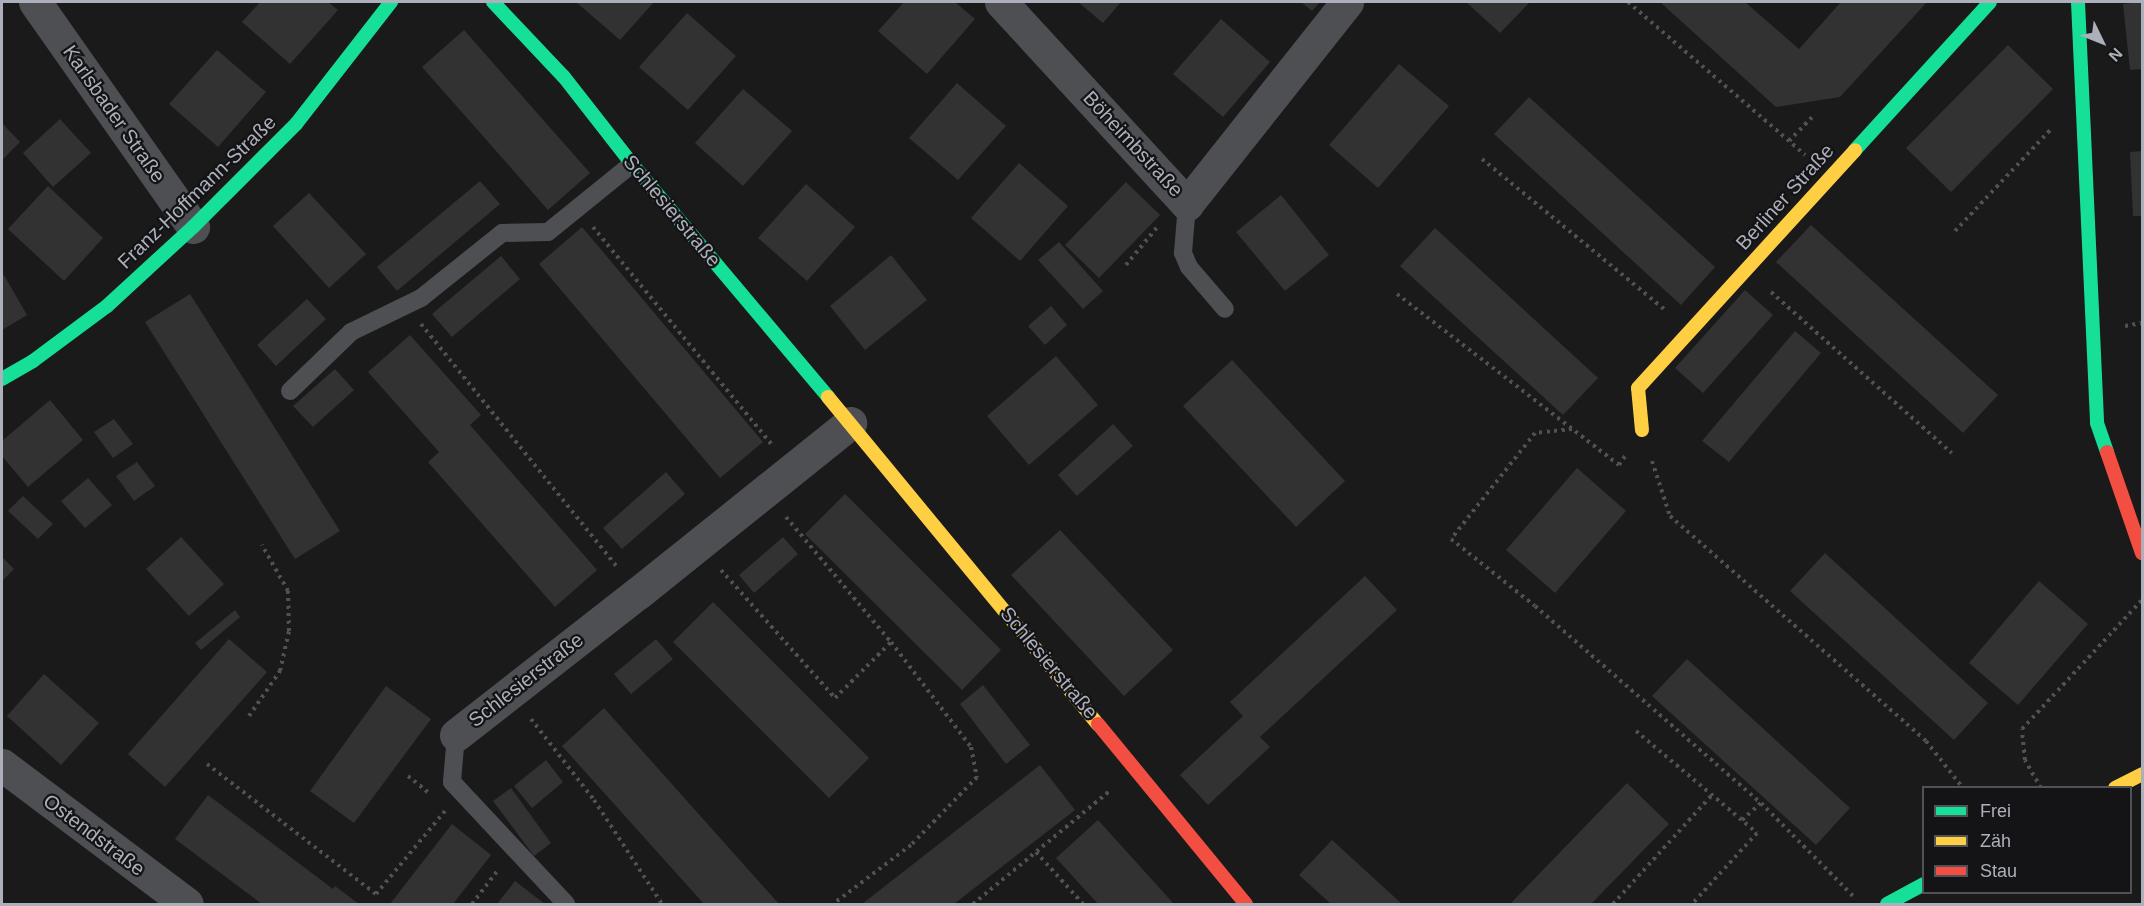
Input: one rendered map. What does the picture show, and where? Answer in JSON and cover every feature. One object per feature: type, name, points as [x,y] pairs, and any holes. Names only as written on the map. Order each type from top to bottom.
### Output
[{"type":"street","name":"Karlsbader Straße","points":[[35,2],[193,227]]},
{"type":"street","name":"Franz-Hoffmann-Straße","points":[[2,379],[33,361],[107,306],[193,227],[296,124],[391,2]]},
{"type":"street","name":"Schlesierstraße","points":[[493,2],[564,77],[632,164],[850,423],[1246,904]]},
{"type":"street","name":"Böheimbstraße","points":[[1001,2],[1185,200],[1347,2]]},
{"type":"street","name":"Berliner Straße","points":[[1642,430],[1638,388],[1990,2]]},
{"type":"street","points":[[2078,2],[2097,423],[2142,553]]},
{"type":"street","name":"Schlesierstraße","points":[[456,735],[850,423]]},
{"type":"street","name":"Ostendstraße","points":[[2,765],[186,904]]},
{"type":"street","points":[[2119,786],[2142,774]]},
{"type":"street","points":[[1887,904],[1922,885]]},
{"type":"lane","points":[[290,391],[351,332],[421,298],[502,233],[548,232],[632,164]]},
{"type":"lane","points":[[1185,200],[1183,253],[1189,267],[1225,309]]},
{"type":"lane","points":[[456,735],[452,782],[513,851],[566,904]]},
{"type":"path","points":[[1628,2],[1830,177]]},
{"type":"path","points":[[1955,231],[2082,95]]},
{"type":"path","points":[[1789,141],[1814,115]]},
{"type":"path","points":[[1482,159],[1690,331]]},
{"type":"path","points":[[1126,265],[1185,200]]},
{"type":"path","points":[[578,209],[792,470]]},
{"type":"path","points":[[1745,270],[1952,453]]},
{"type":"path","points":[[1396,294],[1619,465],[1642,430]]},
{"type":"path","points":[[406,305],[638,593]]},
{"type":"path","points":[[1572,429],[1535,433],[1451,539],[1535,606],[1761,803],[1861,904]]},
{"type":"path","points":[[1642,430],[1670,516],[1926,741],[1961,786]]},
{"type":"path","points":[[765,492],[891,642],[971,747],[977,777],[911,845],[832,904]]},
{"type":"path","points":[[249,716],[280,671],[289,631],[288,591],[262,544]]},
{"type":"path","points":[[698,545],[835,698],[891,642]]},
{"type":"path","points":[[2040,786],[2025,760],[2022,729],[2142,600]]},
{"type":"path","points":[[510,693],[594,800],[662,904]]},
{"type":"path","points":[[1636,731],[1757,833],[1692,904]]},
{"type":"path","points":[[207,764],[376,894],[461,792]]},
{"type":"path","points":[[973,904],[1136,769]]},
{"type":"path","points":[[1612,904],[1712,795]]},
{"type":"path","points":[[1742,820],[1761,803]]},
{"type":"path","points":[[472,904],[513,851]]},
{"type":"path","points":[[1036,852],[1083,904]]},
{"type":"building","points":[[260,2],[328,2],[338,10],[290,64],[242,22]]},
{"type":"building","points":[[576,2],[654,2],[620,40]]},
{"type":"building","points":[[904,2],[955,2],[975,19],[927,74],[878,31]]},
{"type":"building","points":[[1078,2],[1121,2],[1103,23]]},
{"type":"building","points":[[1301,2],[1320,2],[1312,11]]},
{"type":"building","points":[[1466,2],[1530,2],[1500,33]]},
{"type":"building","points":[[1660,2],[1745,2],[1799,49],[1841,2],[1927,2],[1840,97],[1776,107]]},
{"type":"building","points":[[2142,2],[2142,69],[2130,70],[2123,4]]},
{"type":"building","points":[[687,13],[736,56],[688,110],[639,67]]},
{"type":"building","points":[[1221,19],[1270,62],[1223,117],[1173,74]]},
{"type":"building","points":[[464,30],[590,173],[548,210],[422,67]]},
{"type":"building","points":[[2008,45],[2053,89],[1951,192],[1906,148]]},
{"type":"building","points":[[217,50],[266,92],[218,147],[169,104]]},
{"type":"building","points":[[1399,64],[1449,106],[1378,188],[1329,145]]},
{"type":"building","points":[[957,83],[1006,126],[958,180],[909,138]]},
{"type":"building","points":[[743,89],[792,131],[743,186],[695,143]]},
{"type":"building","points":[[1529,97],[1715,267],[1681,305],[1494,134]]},
{"type":"building","points":[[60,119],[91,153],[53,187],[23,153]]},
{"type":"building","points":[[2,123],[20,142],[2,160]]},
{"type":"building","points":[[2142,151],[2142,216],[2133,216],[2130,152]]},
{"type":"building","points":[[1019,163],[1068,206],[1020,261],[971,218]]},
{"type":"building","points":[[480,181],[500,204],[397,291],[377,267]]},
{"type":"building","points":[[1126,182],[1160,215],[1099,278],[1065,245]]},
{"type":"building","points":[[806,184],[855,227],[807,281],[758,238]]},
{"type":"building","points":[[48,186],[103,238],[64,281],[8,229]]},
{"type":"building","points":[[309,193],[366,254],[329,288],[273,226]]},
{"type":"building","points":[[1281,195],[1329,255],[1285,291],[1236,232]]},
{"type":"building","points":[[1811,225],[1998,395],[1963,433],[1776,262]]},
{"type":"building","points":[[582,227],[763,442],[720,478],[539,264]]},
{"type":"building","points":[[1435,228],[1598,378],[1563,415],[1400,266]]},
{"type":"building","points":[[1059,242],[1103,291],[1083,309],[1038,260]]},
{"type":"building","points":[[891,255],[927,300],[865,350],[830,306]]},
{"type":"building","points":[[501,256],[520,279],[452,337],[432,314]]},
{"type":"building","points":[[4,275],[27,315],[2,330],[2,277]]},
{"type":"building","points":[[1745,290],[1773,315],[1703,393],[1675,368]]},
{"type":"building","points":[[190,294],[340,531],[295,559],[145,322]]},
{"type":"building","points":[[307,299],[326,319],[276,366],[257,345]]},
{"type":"building","points":[[1051,306],[1067,325],[1045,345],[1028,326]]},
{"type":"building","points":[[1795,331],[1821,353],[1729,462],[1702,441]]},
{"type":"building","points":[[410,335],[481,415],[470,425],[597,570],[555,607],[428,462],[439,452],[368,372]]},
{"type":"building","points":[[1056,356],[1098,405],[1029,465],[987,416]]},
{"type":"building","points":[[1232,360],[1345,481],[1296,527],[1183,406]]},
{"type":"building","points":[[335,369],[354,390],[313,427],[293,406]]},
{"type":"building","points":[[50,400],[83,440],[28,487],[2,456],[2,441]]},
{"type":"building","points":[[114,419],[133,444],[113,458],[94,432]]},
{"type":"building","points":[[1113,424],[1133,446],[1077,496],[1058,475]]},
{"type":"building","points":[[137,462],[155,486],[134,501],[116,476]]},
{"type":"building","points":[[1577,468],[1626,511],[1555,593],[1506,550]]},
{"type":"building","points":[[666,472],[685,494],[622,549],[603,528]]},
{"type":"building","points":[[88,478],[112,505],[85,528],[61,501]]},
{"type":"building","points":[[845,494],[1001,650],[962,690],[805,534]]},
{"type":"building","points":[[23,496],[53,524],[38,539],[8,511]]},
{"type":"building","points":[[1060,530],[1173,650],[1124,696],[1011,575]]},
{"type":"building","points":[[181,537],[224,584],[189,616],[146,569]]},
{"type":"building","points":[[783,537],[798,554],[754,593],[739,575]]},
{"type":"building","points":[[1825,553],[1988,703],[1954,740],[1790,591]]},
{"type":"building","points":[[2,557],[14,569],[2,581]]},
{"type":"building","points":[[1365,576],[1397,610],[1260,737],[1270,747],[1208,805],[1180,775],[1243,716],[1230,702]]},
{"type":"building","points":[[2039,581],[2088,624],[2018,705],[1969,663]]},
{"type":"building","points":[[713,602],[869,758],[829,798],[673,642]]},
{"type":"building","points":[[235,610],[240,617],[201,650],[195,643]]},
{"type":"building","points":[[229,639],[267,672],[165,787],[128,754]]},
{"type":"building","points":[[656,639],[673,659],[631,694],[614,674]]},
{"type":"building","points":[[1687,659],[1850,808],[1816,845],[1652,696]]},
{"type":"building","points":[[44,674],[99,723],[61,765],[7,716]]},
{"type":"building","points":[[983,685],[1030,745],[1006,764],[960,704]]},
{"type":"building","points":[[386,686],[431,719],[354,823],[310,791]]},
{"type":"building","points":[[604,708],[779,904],[704,904],[562,746]]},
{"type":"building","points":[[546,760],[563,782],[532,808],[514,786]]},
{"type":"building","points":[[1040,765],[1075,810],[954,904],[862,904]]},
{"type":"building","points":[[1627,783],[1669,824],[1591,904],[1510,904]]},
{"type":"building","points":[[511,788],[551,843],[534,856],[493,801]]},
{"type":"building","points":[[208,795],[333,889],[335,886],[359,904],[262,904],[175,839]]},
{"type":"building","points":[[1098,820],[1174,904],[1098,904],[1056,858]]},
{"type":"building","points":[[452,824],[491,855],[453,904],[390,904]]},
{"type":"building","points":[[1332,840],[1402,904],[1331,904],[1299,875]]},
{"type":"building","points":[[515,881],[545,904],[497,904]]},
{"type":"traffic: fast","points":[[2,379],[33,361],[107,306],[193,227],[296,124],[391,2]]},
{"type":"traffic: fast","points":[[493,2],[564,77],[632,164],[828,397]]},
{"type":"traffic: fast","points":[[1855,150],[1990,2]]},
{"type":"traffic: fast","points":[[2078,2],[2097,423],[2107,452]]},
{"type":"traffic: fast","points":[[1887,904],[1922,885]]},
{"type":"traffic: slow","points":[[1642,430],[1638,388],[1855,150]]},
{"type":"traffic: slow","points":[[828,397],[1098,724]]},
{"type":"traffic: slow","points":[[2119,786],[2142,774]]},
{"type":"traffic: jam","points":[[2107,452],[2142,553]]},
{"type":"traffic: jam","points":[[1098,724],[1246,904]]}]
